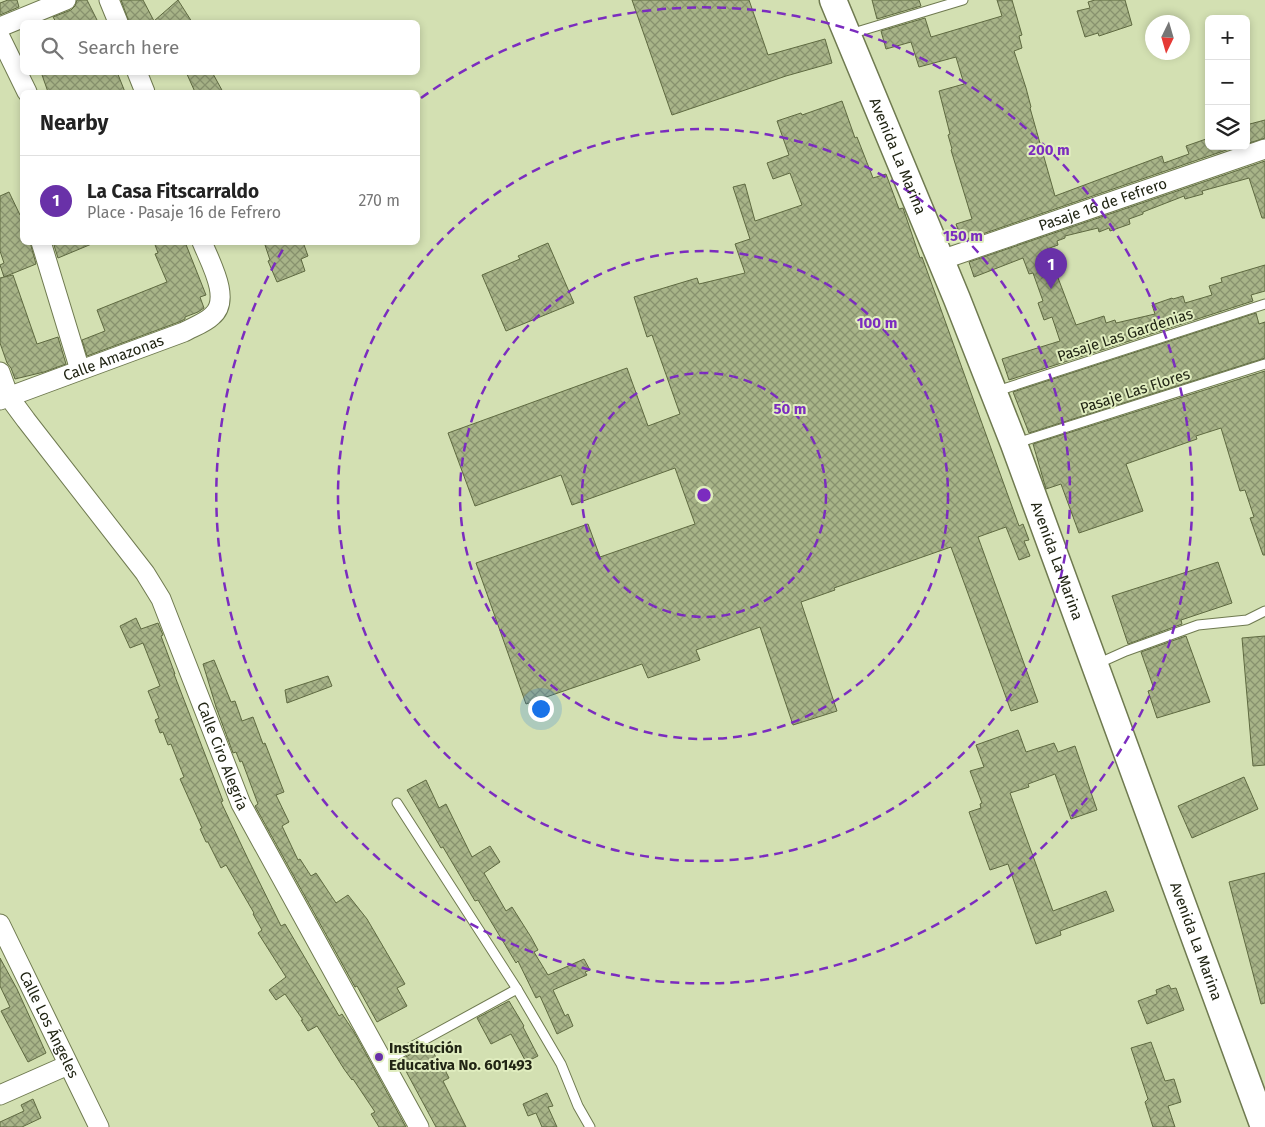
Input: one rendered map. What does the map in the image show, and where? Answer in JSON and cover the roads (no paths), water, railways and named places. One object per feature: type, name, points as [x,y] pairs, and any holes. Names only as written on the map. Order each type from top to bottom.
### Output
[{"type":"main road","name":"Avenida La Marina","points":[[833,0],[941,260],[1014,444],[1264,1127]]},
{"type":"street","points":[[0,27],[66,0]]},
{"type":"street","points":[[109,0],[117,20]]},
{"type":"street","points":[[0,37],[26,90]]},
{"type":"street","points":[[138,75],[144,90]]},
{"type":"street","name":"Pasaje 16 de Fefrero","points":[[941,260],[1265,148]]},
{"type":"street","points":[[42,245],[80,370]]},
{"type":"street","name":"Calle Amazonas","points":[[5,398],[184,332],[213,316],[220,306],[221,292],[203,245]]},
{"type":"street","name":"Calle Ciro Alegría","points":[[0,372],[5,398],[145,573],[161,599],[241,804],[382,1063],[419,1127]]},
{"type":"street","name":"Calle Los Ángeles","points":[[0,924],[99,1127]]},
{"type":"street","points":[[0,1095],[68,1065]]},
{"type":"lane","points":[[848,35],[963,0]]},
{"type":"lane","name":"Pasaje Las Gardenias","points":[[994,392],[1265,304]]},
{"type":"lane","name":"Pasaje Las Flores","points":[[1014,444],[1265,364]]},
{"type":"lane","points":[[1096,664],[1198,625],[1247,620],[1265,611]]},
{"type":"lane","points":[[398,803],[517,989],[560,1064],[578,1106],[590,1127]]},
{"type":"lane","points":[[382,1063],[517,989]]},
{"type":"place","name":"La Casa Fitscarraldo","points":[[1051,289]]},
{"type":"place","name":"Institución Educativa No. 601493","points":[[379,1057]]}]
